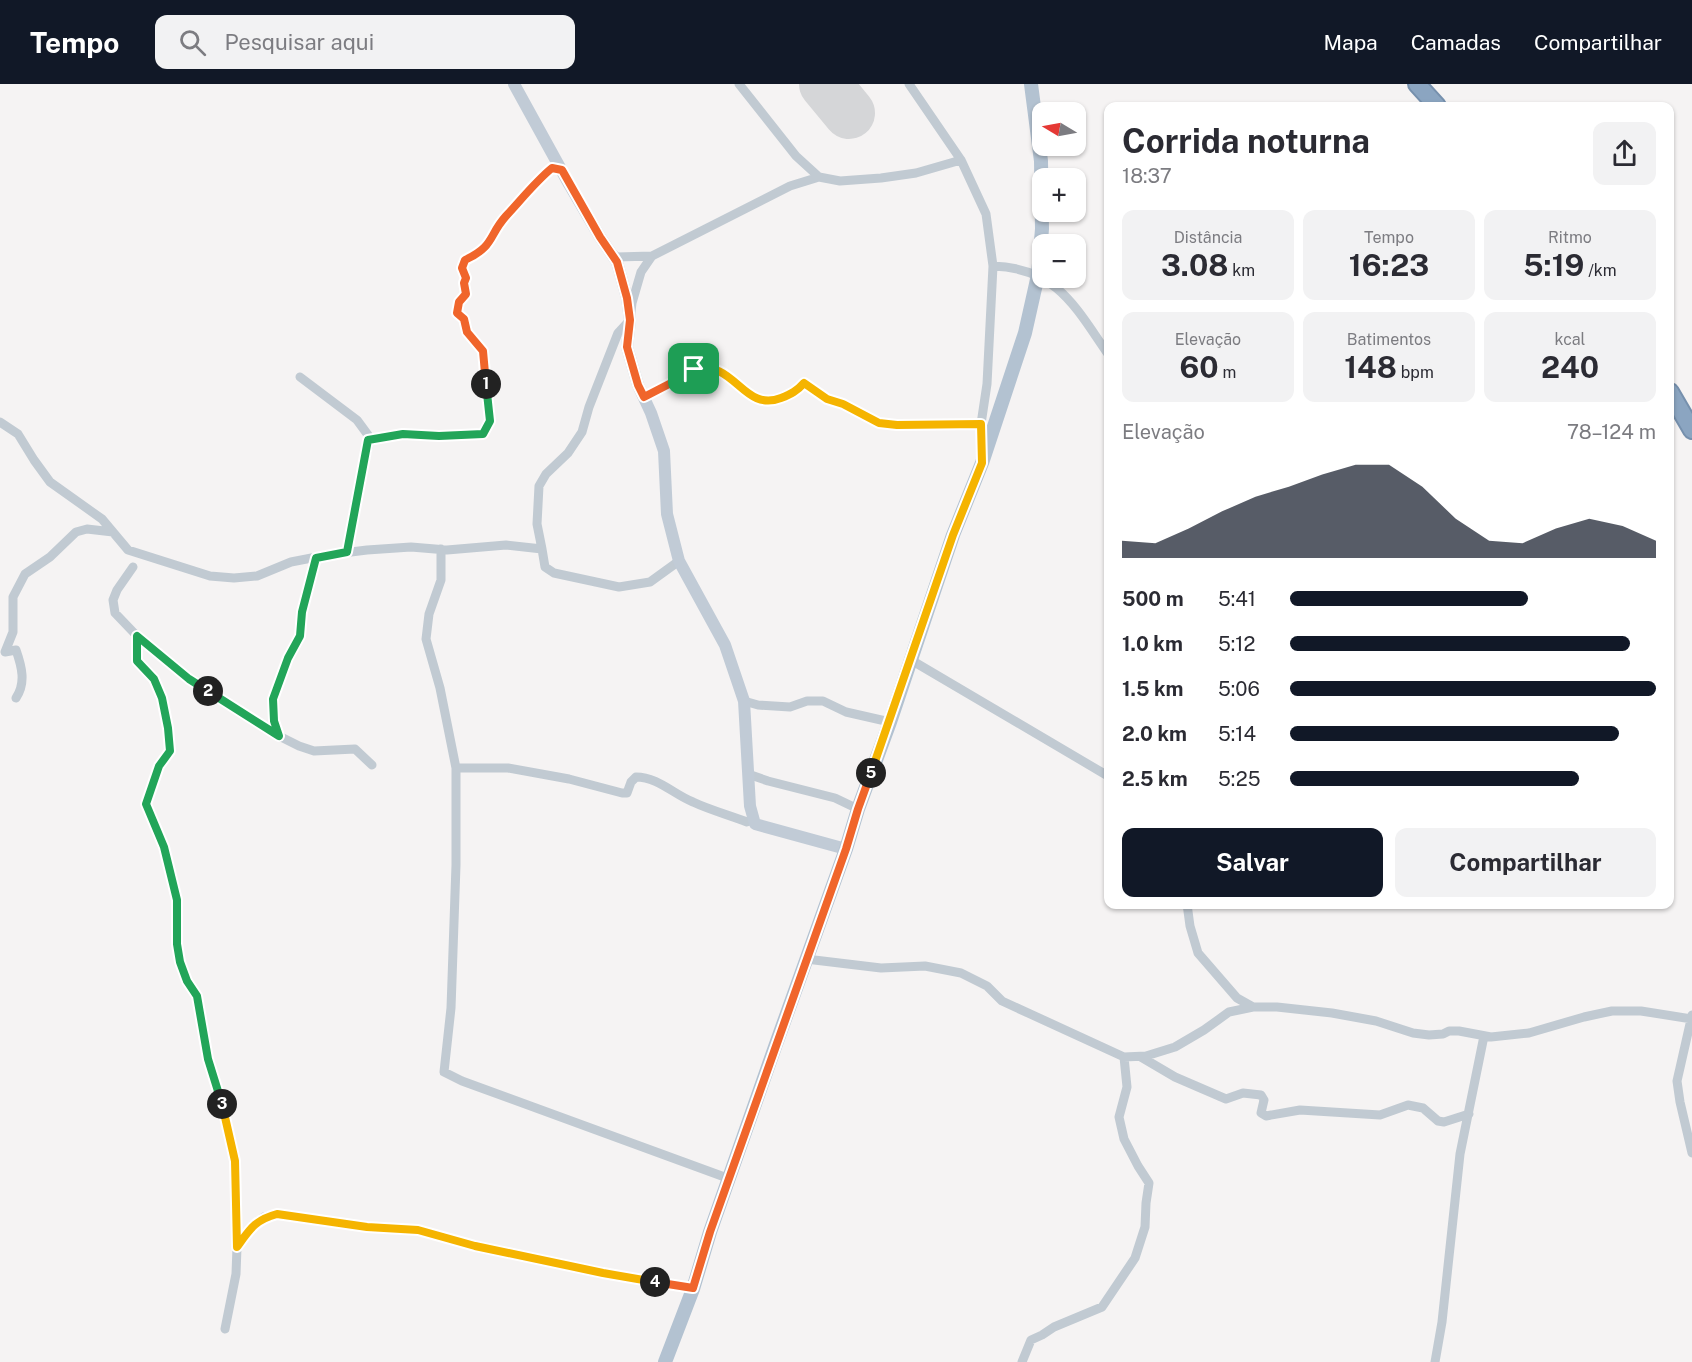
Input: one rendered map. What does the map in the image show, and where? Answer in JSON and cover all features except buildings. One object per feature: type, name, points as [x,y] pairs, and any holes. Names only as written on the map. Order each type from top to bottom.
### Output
[{"type":"highway","points":[[1417,84],[1433,102]]},
{"type":"highway","points":[[1674,398],[1689,419]]},
{"type":"main road","points":[[1031,84],[1041,161],[1040,234]]},
{"type":"main road","points":[[665,1362],[846,849],[953,535],[982,463],[1020,350],[1035,288]]},
{"type":"street","points":[[513,84],[617,262],[627,298],[630,320]]},
{"type":"street","points":[[739,84],[796,156],[819,177]]},
{"type":"street","points":[[909,84],[961,160],[986,214],[993,266],[987,384],[981,424],[982,463]]},
{"type":"street","points":[[608,249],[617,257],[652,256],[790,186],[819,177],[840,181],[881,178],[916,173],[961,160]]},
{"type":"street","points":[[368,440],[403,434],[439,436],[484,433],[490,421],[483,351],[467,332],[464,319],[457,313],[459,302],[466,294],[464,283],[466,278],[462,268],[465,260],[490,243],[505,218],[538,180],[552,168],[562,170]]},
{"type":"street","points":[[652,256],[641,272],[632,303],[627,347],[638,385],[664,451],[667,514],[679,561],[725,645],[744,701],[750,806],[755,824],[846,849]]},
{"type":"street","points":[[993,266],[1032,274]]},
{"type":"street","points":[[1055,288],[1073,302],[1104,348]]},
{"type":"street","points":[[630,320],[618,333],[589,407],[582,432],[568,453],[546,474],[539,486],[537,524],[545,567],[554,573],[616,587],[650,582],[679,561]]},
{"type":"street","points":[[644,397],[694,369],[702,367],[726,374],[755,399],[762,401],[773,401],[794,393],[804,383],[827,399],[843,404],[879,423],[897,425],[981,424]]},
{"type":"street","points":[[300,377],[357,420],[368,435],[347,552]]},
{"type":"street","points":[[0,422],[18,434],[50,482],[96,514],[128,550],[210,576],[234,578],[257,576],[291,562],[347,552],[411,547],[441,549],[506,545],[542,549]]},
{"type":"street","points":[[2,653],[13,632],[13,597],[25,574],[50,557],[76,532],[87,529],[113,532]]},
{"type":"street","points":[[441,549],[441,580],[429,614],[426,639],[442,699],[456,768],[456,865],[451,1008],[444,1072],[462,1081],[730,1179]]},
{"type":"street","points":[[279,736],[274,721],[273,699],[288,658],[300,636],[302,612],[316,558]]},
{"type":"street","points":[[133,567],[113,600],[115,613],[137,636],[189,679],[279,736],[315,751],[355,749],[372,765]]},
{"type":"street","points":[[137,636],[137,661],[154,679],[162,698],[170,751],[159,766],[146,804],[164,847],[177,900],[177,944],[180,962],[187,981],[197,996],[208,1059],[235,1161],[236,1274],[225,1329]]},
{"type":"street","points":[[2,653],[16,650],[19,657],[23,688],[16,698]]},
{"type":"street","points":[[911,660],[1104,774]]},
{"type":"street","points":[[744,701],[758,705],[790,707],[807,701],[823,702],[846,712],[890,722]]},
{"type":"street","points":[[456,768],[508,768],[569,779],[622,793],[627,793],[631,782],[636,777],[645,777],[692,802],[747,822]]},
{"type":"street","points":[[748,774],[835,798],[858,809]]},
{"type":"street","points":[[1188,909],[1198,953],[1237,999],[1253,1007]]},
{"type":"street","points":[[806,959],[881,968],[925,966],[962,973],[987,986],[1002,1001],[1124,1057],[1141,1057],[1175,1047],[1229,1012],[1253,1007],[1278,1007],[1332,1013],[1376,1021],[1413,1033],[1429,1035],[1459,1031],[1484,1036],[1528,1033],[1612,1011],[1641,1011],[1692,1017],[1677,1081],[1692,1153]]},
{"type":"street","points":[[1435,1362],[1443,1322],[1460,1154],[1484,1036]]},
{"type":"street","points":[[1022,1362],[1031,1340],[1102,1306],[1135,1258],[1145,1227],[1149,1183],[1124,1139],[1119,1117],[1127,1087],[1124,1057]]},
{"type":"street","points":[[1141,1057],[1175,1077],[1226,1099],[1243,1093],[1261,1095],[1264,1100],[1261,1113],[1266,1116],[1300,1110],[1380,1115],[1408,1105],[1423,1108],[1444,1122],[1469,1114]]},
{"type":"street","points":[[237,1247],[253,1225],[264,1217],[277,1214],[367,1227],[418,1230],[475,1246],[603,1273],[693,1288]]},
{"type":"runway","points":[[825,84],[849,113]]},
{"type":"route","points":[[552,168],[562,170],[617,262],[627,298],[630,320],[627,347],[638,385],[644,397],[694,369],[702,367],[726,374],[755,399],[762,401],[773,401],[794,393],[804,383],[827,399],[843,404],[879,423],[897,425],[981,424],[982,463],[953,535],[846,849],[710,1232],[693,1288],[603,1273],[475,1246],[418,1230],[367,1227],[277,1214],[264,1217],[253,1225],[237,1247],[235,1161],[208,1059],[197,996],[187,981],[180,962],[177,944],[177,900],[164,847],[146,804],[159,766],[170,751],[162,698],[154,679],[137,661],[137,636],[189,679],[279,736],[274,721],[273,699],[288,658],[300,636],[302,612],[316,558],[347,552],[368,440],[403,434],[439,436],[481,434],[484,433],[490,421],[483,351],[474,343],[467,332],[464,319],[457,313],[459,302],[466,294],[464,283],[466,278],[462,268],[465,260],[490,243],[505,218],[538,180],[552,168]]}]
